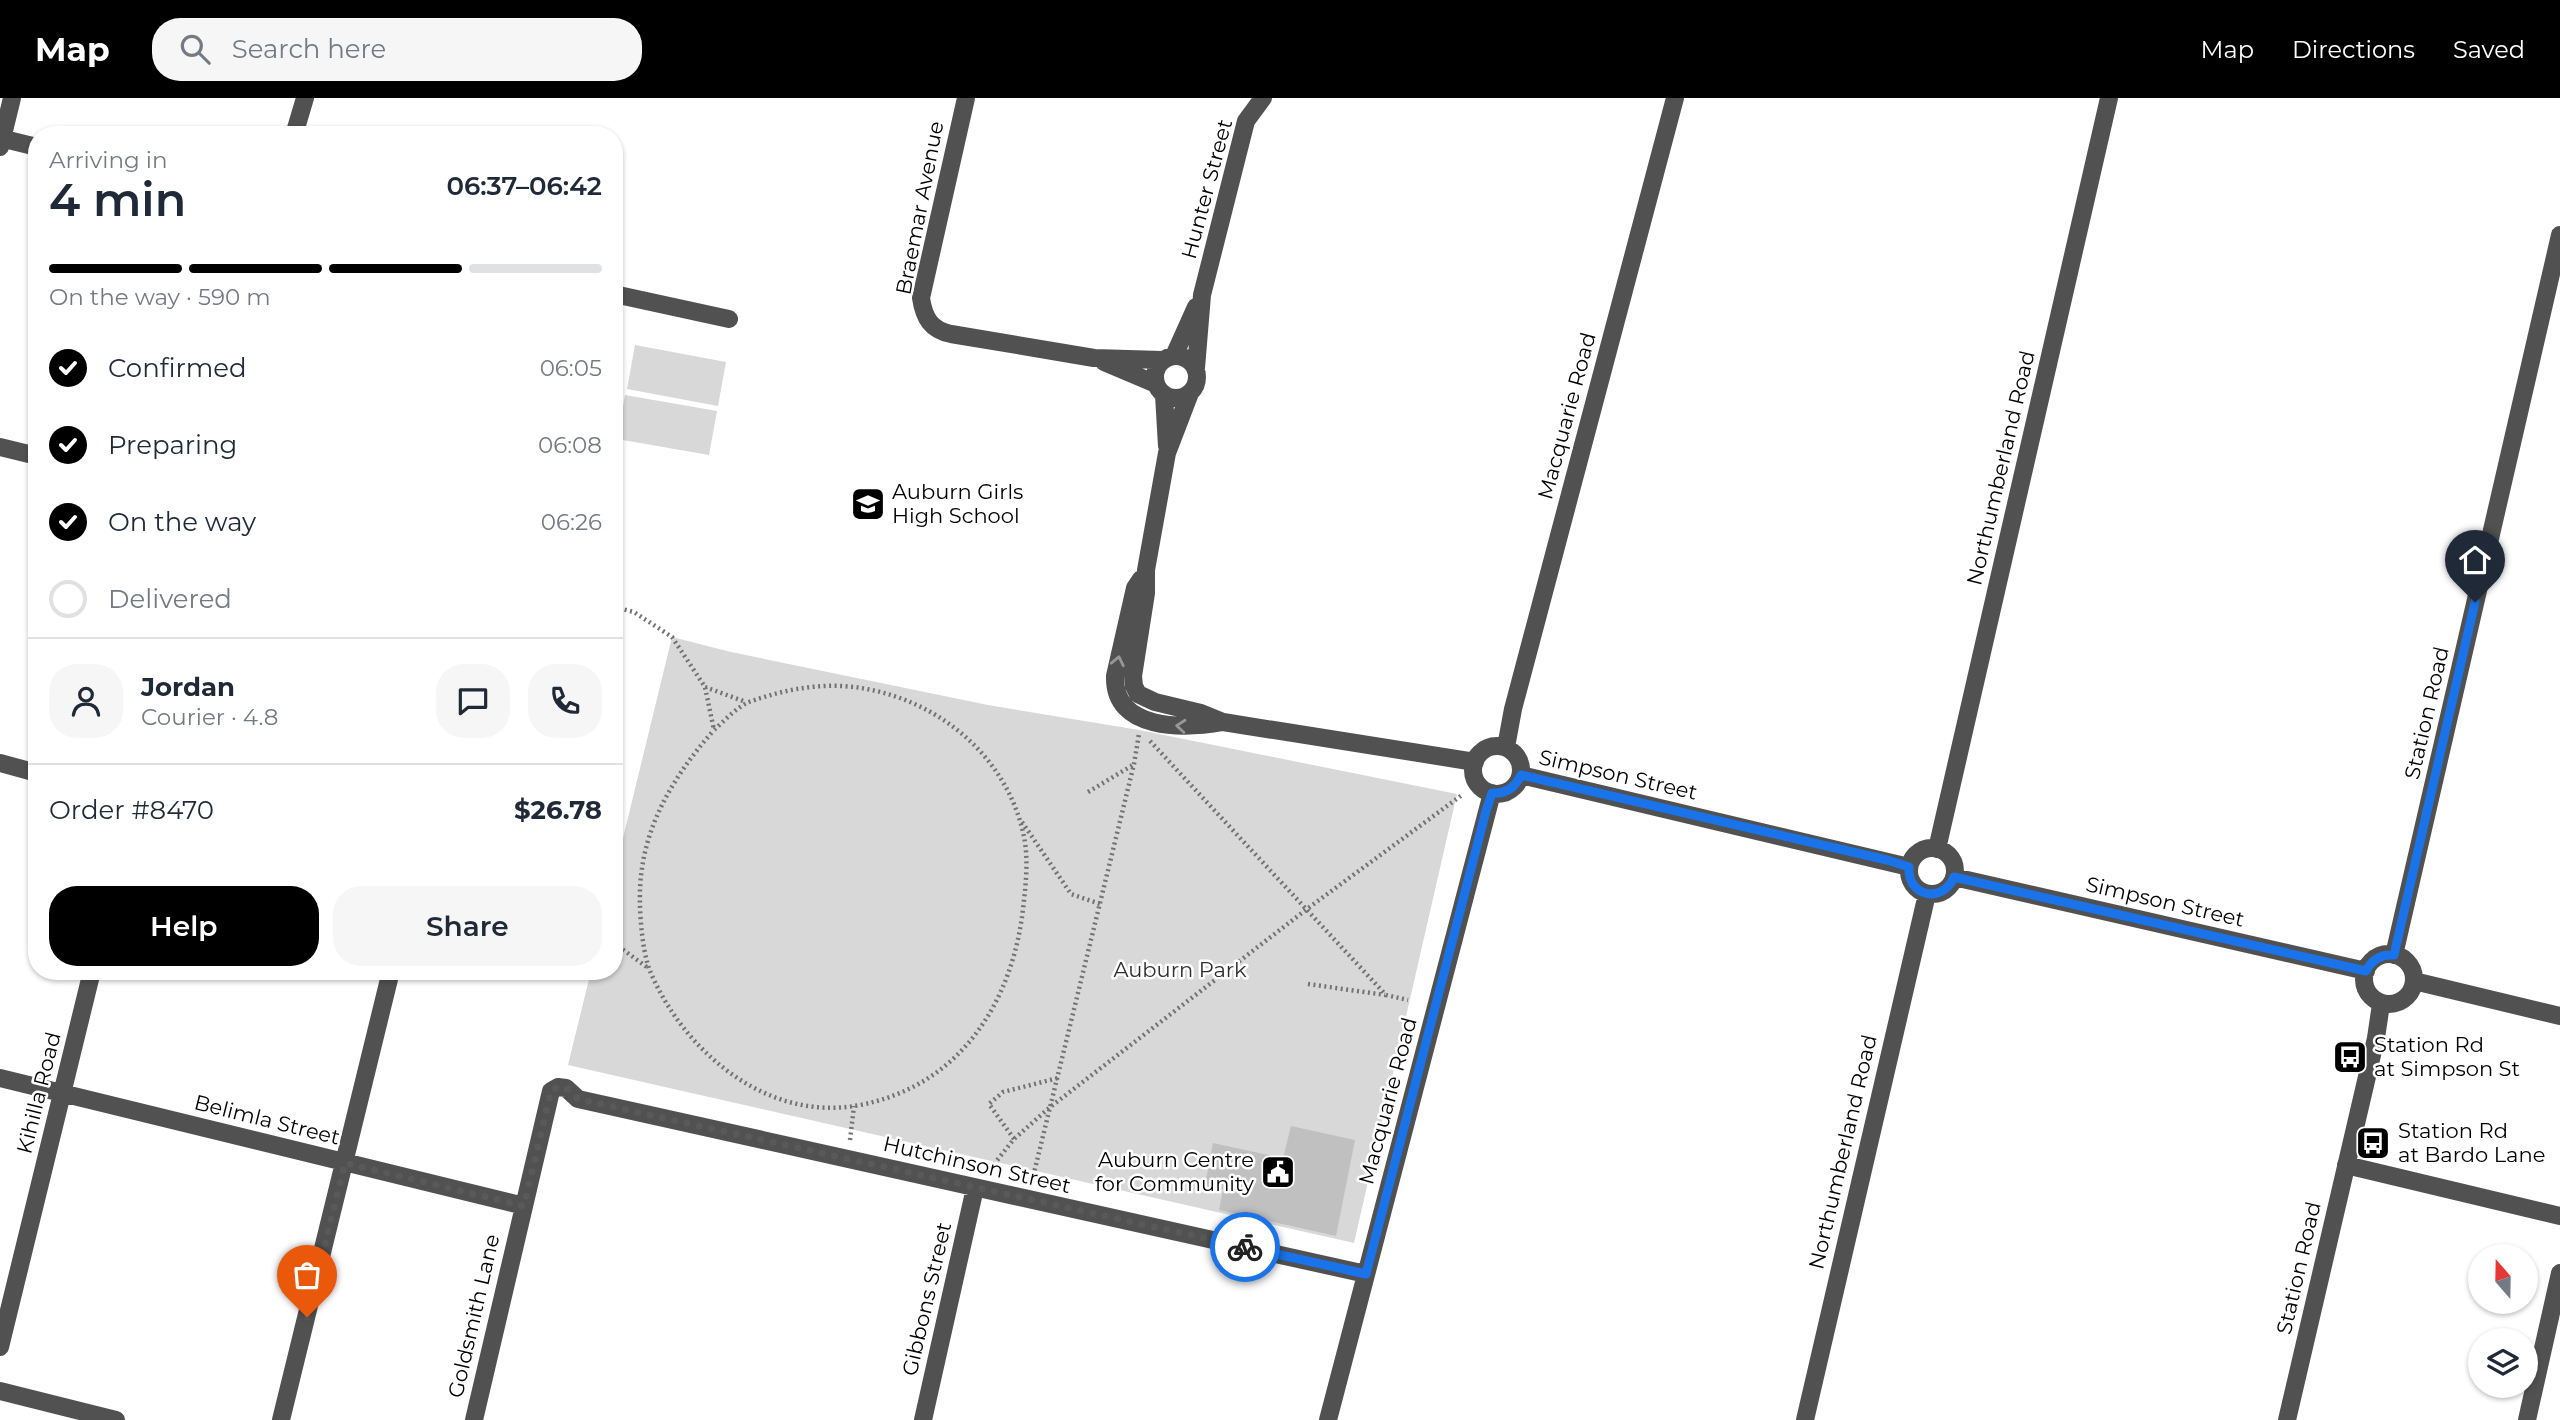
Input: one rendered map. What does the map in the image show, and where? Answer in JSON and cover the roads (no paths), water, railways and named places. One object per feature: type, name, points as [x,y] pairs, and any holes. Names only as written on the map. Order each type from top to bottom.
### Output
[{"type":"street","points":[[12,98],[1,141],[28,146]]},
{"type":"street","points":[[297,126],[305,98]]},
{"type":"street","name":"Braemar Avenue","points":[[965,98],[921,298],[925,317],[938,331],[1094,358],[1168,358]]},
{"type":"street","name":"Hunter Street","points":[[1195,368],[1202,295],[1246,121],[1262,98]]},
{"type":"street","name":"Macquarie Road","points":[[1506,747],[1513,709],[1675,98]]},
{"type":"street","name":"Northumberland Road","points":[[1937,849],[2109,98]]},
{"type":"street","name":"Station Road","points":[[2394,955],[2560,235]]},
{"type":"street","name":"Hunter Street","points":[[1168,358],[1202,295]]},
{"type":"street","points":[[623,296],[729,319]]},
{"type":"street","name":"Braemar Avenue","points":[[1094,358],[1160,389]]},
{"type":"street","points":[[1167,453],[1156,371],[1168,358],[1187,358],[1195,368],[1197,382],[1190,393],[1167,453],[1146,570],[1146,593],[1133,676],[1138,694],[1155,702],[1201,713],[1223,722],[1439,754],[1475,762]]},
{"type":"street","points":[[1160,389],[1177,398],[1190,393]]},
{"type":"street","points":[[0,447],[28,454]]},
{"type":"street","points":[[1146,570],[1135,588],[1115,676],[1115,687],[1124,708],[1140,718],[1170,725],[1196,727],[1223,722]]},
{"type":"street","points":[[1506,747],[1517,755],[1521,775],[1512,788],[1505,792],[1492,793],[1478,783],[1475,762],[1484,750],[1506,747]]},
{"type":"street","points":[[0,763],[28,771]]},
{"type":"street","name":"Simpson Street","points":[[1521,775],[1909,867]]},
{"type":"street","name":"Macquarie Road","points":[[1328,1420],[1492,793]]},
{"type":"street","points":[[1922,850],[1944,851],[1954,863],[1952,884],[1941,893],[1920,892],[1910,881],[1909,867],[1916,854],[1922,850]]},
{"type":"street","name":"Simpson Street","points":[[1954,877],[2366,971]]},
{"type":"street","name":"Northumberland Road","points":[[1805,1420],[1927,894]]},
{"type":"street","points":[[2394,955],[2409,965],[2414,981],[2407,996],[2400,1001],[2381,1003],[2366,987],[2366,971],[2369,964],[2381,956],[2394,955]]},
{"type":"street","name":"Kihilla Road","points":[[0,1347],[90,980]]},
{"type":"street","points":[[281,1420],[389,980]]},
{"type":"street","points":[[2414,981],[2560,1016]]},
{"type":"street","name":"Station Road","points":[[2287,1420],[2376,1038],[2381,1003]]},
{"type":"street","name":"Belimla Street","points":[[0,1078],[524,1206]]},
{"type":"street","name":"Goldsmith Lane","points":[[474,1420],[551,1091],[558,1087],[566,1088],[578,1099]]},
{"type":"street","name":"Hutchinson Street","points":[[578,1099],[1366,1274]]},
{"type":"street","points":[[2346,1165],[2560,1216]]},
{"type":"street","name":"Gibbons Street","points":[[923,1420],[975,1188]]},
{"type":"street","points":[[2527,1420],[2560,1273]]},
{"type":"street","points":[[0,1391],[116,1420]]},
{"type":"place","name":"Auburn Girls High School","points":[[868,504]]},
{"type":"place","name":"Station Rd at Simpson St","points":[[2350,1057]]},
{"type":"place","name":"Station Rd at Bardo Lane","points":[[2373,1143]]},
{"type":"place","name":"Auburn Centre for Community","points":[[1278,1172]]},
{"type":"park label","name":"Auburn Park","points":[[1180,970]]}]
